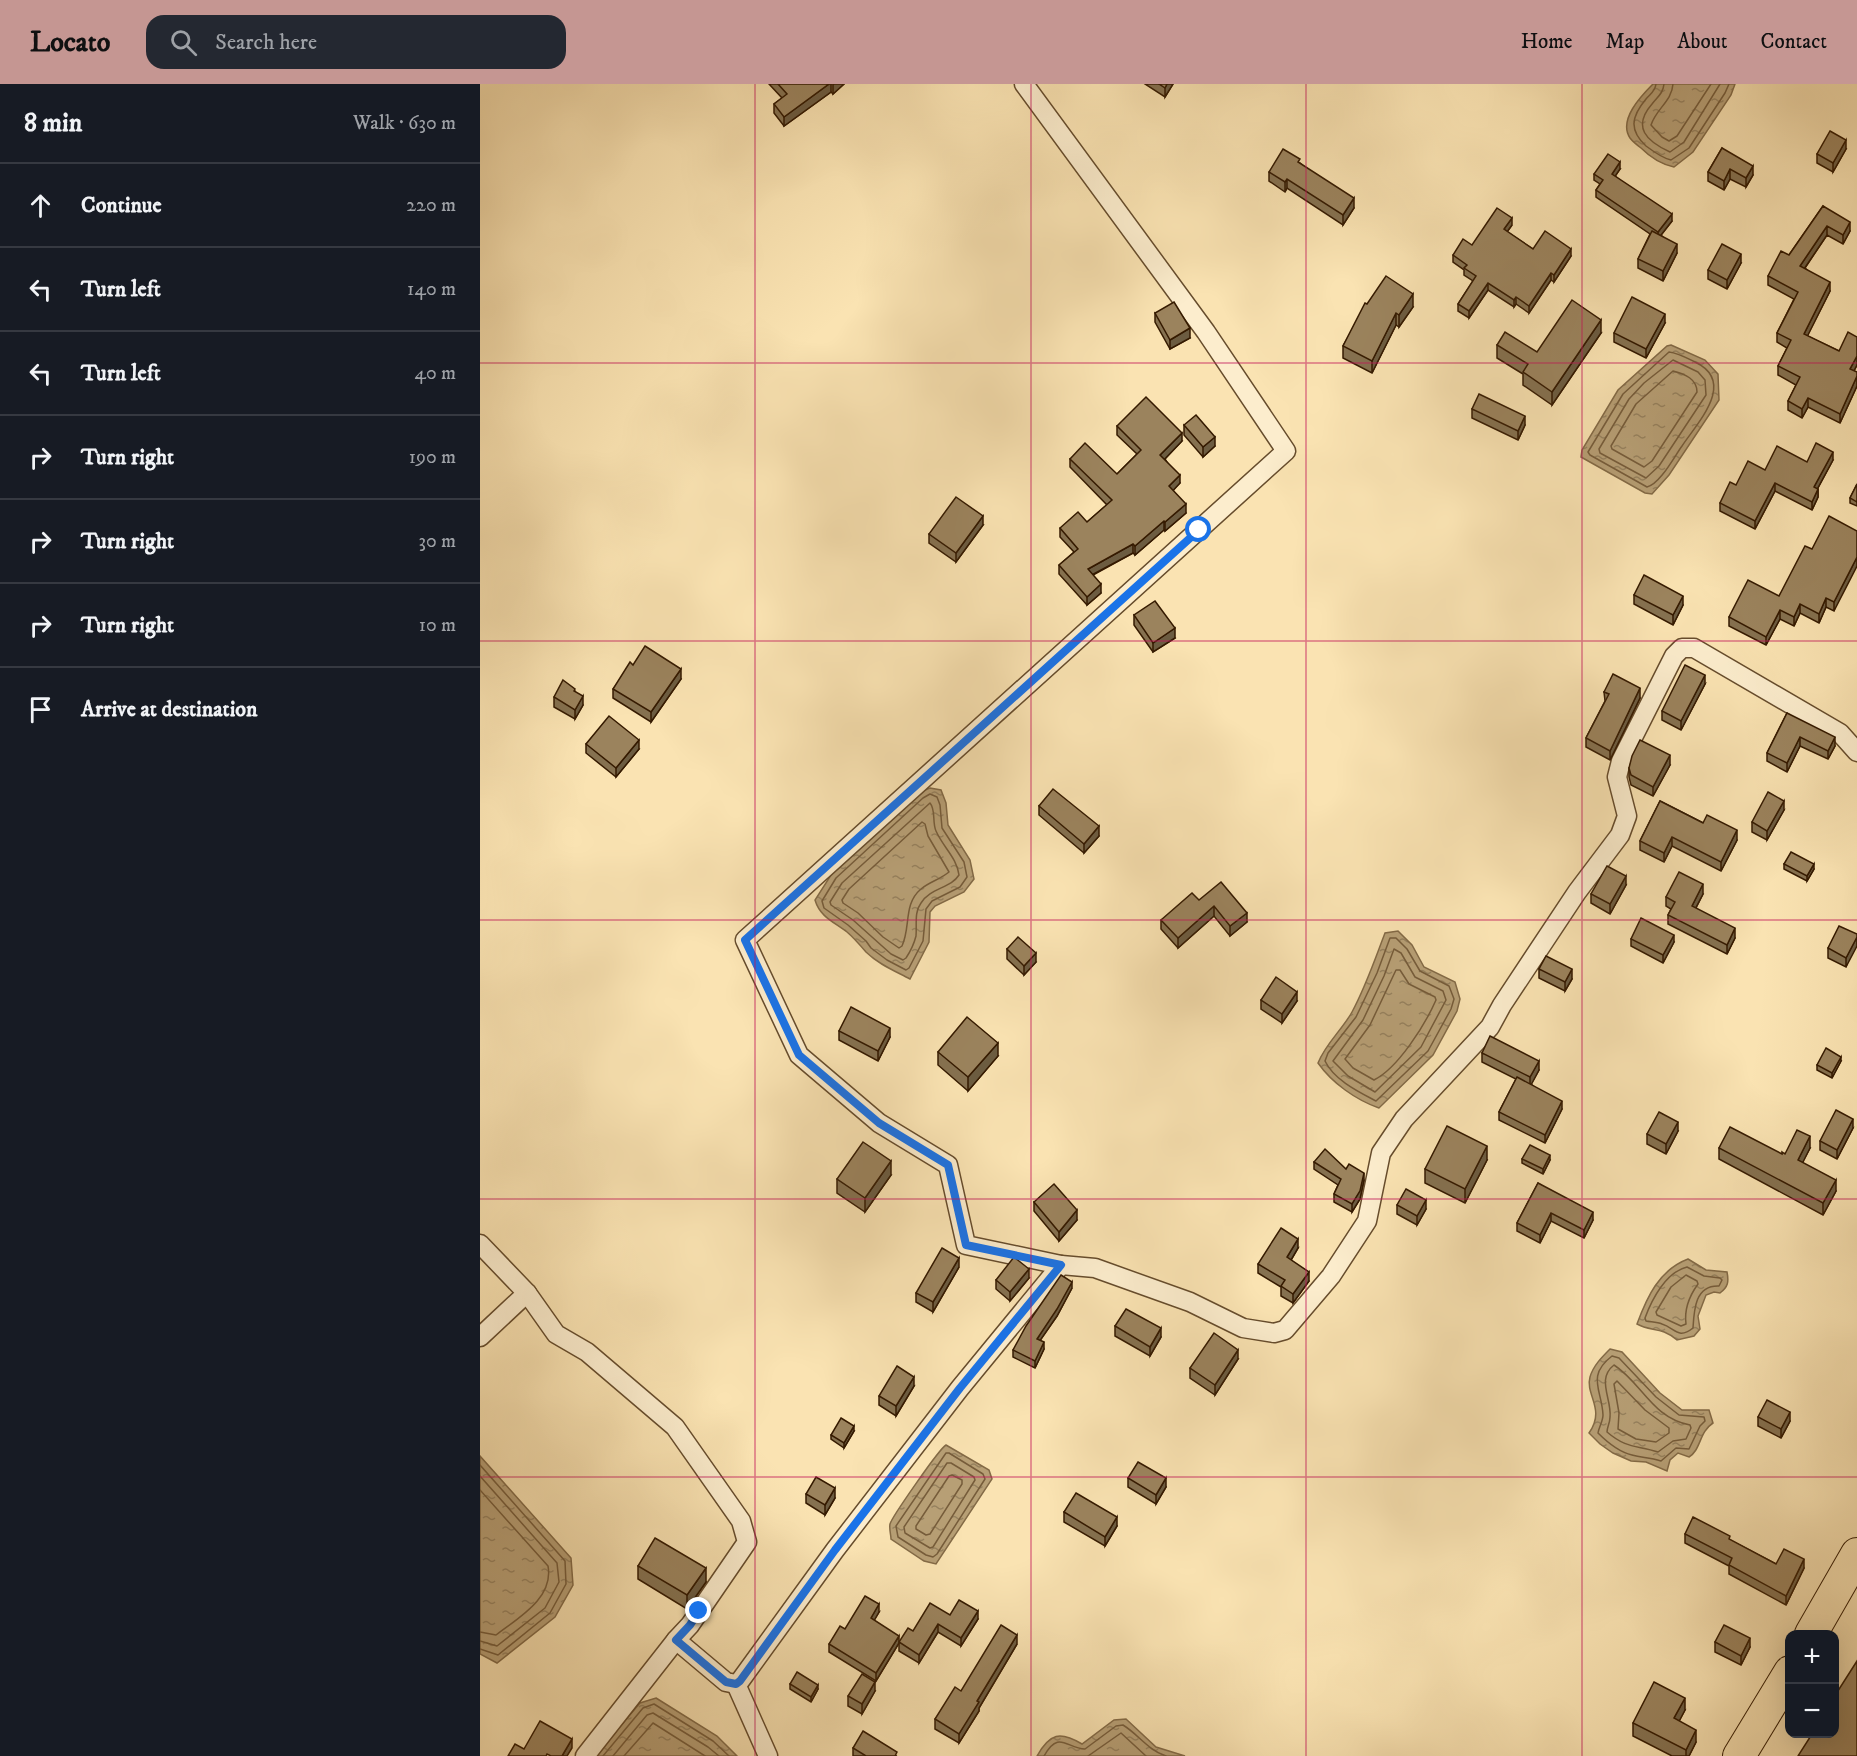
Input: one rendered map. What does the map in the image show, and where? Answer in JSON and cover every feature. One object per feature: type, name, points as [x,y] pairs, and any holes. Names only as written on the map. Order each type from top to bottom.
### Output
[{"type":"highway","points":[[1815,1630],[1857,1554]]},
{"type":"highway","points":[[1739,1756],[1785,1680]]},
{"type":"street","points":[[1024,84],[1206,332],[1286,451],[745,940],[799,1055],[879,1123],[948,1165],[966,1245],[1061,1265],[1095,1268],[1190,1302],[1243,1328],[1274,1333],[1285,1329],[1331,1276],[1367,1221],[1381,1153],[1404,1119],[1490,1027],[1502,1005],[1577,892],[1620,835],[1627,816],[1617,777],[1621,761],[1674,656],[1682,648],[1694,648],[1840,734],[1857,752]]},
{"type":"street","points":[[480,1244],[527,1293],[550,1329],[587,1352],[630,1386],[675,1427],[741,1521],[747,1542],[690,1625],[585,1756]]},
{"type":"street","points":[[736,1684],[835,1550],[953,1397],[1061,1265]]},
{"type":"street","points":[[480,1337],[527,1293]]},
{"type":"street","points":[[676,1640],[726,1682],[736,1684]]},
{"type":"street","points":[[736,1684],[768,1756]]},
{"type":"water","points":[[1653,84],[1735,84],[1731,95],[1693,152],[1674,167],[1648,155],[1631,139],[1627,131],[1632,109]]},
{"type":"water","points":[[1671,345],[1705,360],[1718,374],[1719,400],[1669,475],[1652,494],[1645,493],[1581,457],[1582,450],[1618,390],[1667,346]]},
{"type":"water","points":[[930,788],[941,790],[946,803],[948,825],[970,860],[974,879],[964,892],[935,906],[930,912],[929,942],[910,979],[871,956],[847,932],[820,911],[815,900],[831,875],[920,792]]},
{"type":"water","points":[[1398,931],[1412,945],[1424,967],[1455,982],[1460,999],[1457,1011],[1433,1055],[1379,1108],[1345,1090],[1318,1063],[1325,1049],[1352,1012],[1385,933]]},
{"type":"water","points":[[1688,1259],[1706,1270],[1727,1272],[1728,1281],[1725,1289],[1720,1293],[1714,1292],[1706,1295],[1698,1316],[1700,1329],[1694,1336],[1677,1340],[1661,1331],[1637,1324],[1655,1285],[1669,1270]]},
{"type":"water","points":[[1610,1349],[1622,1352],[1660,1393],[1682,1410],[1709,1410],[1713,1423],[1705,1431],[1696,1450],[1689,1457],[1678,1453],[1670,1460],[1667,1471],[1646,1462],[1631,1461],[1613,1453],[1589,1433],[1596,1417],[1589,1384],[1591,1373]]},
{"type":"water","points":[[946,1445],[989,1470],[992,1479],[936,1564],[924,1561],[891,1539],[890,1524],[916,1483]]},
{"type":"water","points":[[480,1456],[571,1558],[573,1585],[555,1617],[497,1663],[480,1654]]},
{"type":"water","points":[[656,1698],[717,1736],[737,1756],[595,1756],[640,1703]]},
{"type":"water","points":[[1126,1719],[1156,1747],[1185,1756],[1037,1756],[1046,1743],[1056,1736],[1068,1737],[1082,1744],[1114,1720]]},
{"type":"building","points":[[778,84],[829,84],[784,117],[774,104],[787,94]]},
{"type":"building","points":[[1830,131],[1846,140],[1833,163],[1817,154]]},
{"type":"building","points":[[1722,148],[1753,166],[1746,178],[1730,169],[1724,181],[1708,172]]},
{"type":"building","points":[[1283,149],[1300,159],[1298,162],[1354,198],[1343,215],[1287,179],[1285,182],[1269,172]]},
{"type":"building","points":[[1608,154],[1620,162],[1612,174],[1672,214],[1658,232],[1596,190],[1603,180],[1594,174]]},
{"type":"building","points":[[1823,206],[1850,222],[1843,235],[1827,226],[1800,266],[1830,282],[1804,334],[1839,351],[1848,332],[1857,337],[1857,356],[1850,369],[1857,372],[1857,376],[1840,414],[1808,398],[1802,409],[1788,401],[1800,377],[1778,366],[1791,340],[1777,333],[1798,292],[1768,276],[1781,251],[1789,255]]},
{"type":"building","points":[[1497,208],[1512,218],[1504,229],[1533,249],[1545,231],[1571,249],[1554,275],[1551,273],[1529,306],[1516,297],[1514,300],[1488,283],[1469,311],[1458,304],[1476,276],[1464,268],[1467,265],[1453,255],[1463,239],[1472,245]]},
{"type":"building","points":[[1652,231],[1677,244],[1663,271],[1638,259]]},
{"type":"building","points":[[1722,244],[1741,254],[1727,280],[1708,270]]},
{"type":"building","points":[[1386,276],[1413,294],[1399,315],[1396,313],[1372,361],[1343,346],[1365,303],[1367,304]]},
{"type":"building","points":[[1632,297],[1665,314],[1646,349],[1614,333]]},
{"type":"building","points":[[1572,300],[1601,320],[1552,392],[1523,372],[1528,364],[1497,345],[1505,332],[1537,352]]},
{"type":"building","points":[[1174,302],[1190,328],[1170,340],[1155,313]]},
{"type":"building","points":[[1479,394],[1525,416],[1518,431],[1472,409]]},
{"type":"building","points":[[1146,397],[1182,433],[1160,455],[1180,475],[1169,486],[1186,504],[1135,546],[1133,544],[1088,569],[1101,584],[1087,597],[1059,565],[1078,549],[1060,528],[1078,512],[1087,522],[1112,500],[1070,459],[1085,443],[1117,474],[1141,450],[1117,426]]},
{"type":"building","points":[[1196,415],[1215,437],[1203,447],[1184,425]]},
{"type":"building","points":[[1816,443],[1833,452],[1814,487],[1818,489],[1812,502],[1775,483],[1755,521],[1720,503],[1730,482],[1736,485],[1748,461],[1765,470],[1777,446],[1807,462]]},
{"type":"building","points":[[1857,484],[1857,502],[1850,498]]},
{"type":"building","points":[[956,497],[983,516],[956,553],[929,534]]},
{"type":"building","points":[[1829,516],[1857,531],[1857,557],[1834,602],[1826,598],[1819,614],[1800,604],[1794,617],[1780,610],[1766,637],[1729,617],[1748,580],[1779,596],[1805,546],[1812,549]]},
{"type":"building","points":[[1644,575],[1683,596],[1673,615],[1634,595]]},
{"type":"building","points":[[1155,601],[1175,628],[1153,643],[1134,615]]},
{"type":"building","points":[[645,646],[681,669],[651,712],[613,689],[630,662],[633,665]]},
{"type":"building","points":[[1685,665],[1705,675],[1681,721],[1662,711]]},
{"type":"building","points":[[1613,674],[1640,688],[1610,751],[1586,738],[1609,694],[1604,692]]},
{"type":"building","points":[[563,680],[583,696],[575,710],[554,697]]},
{"type":"building","points":[[1787,713],[1835,737],[1828,751],[1800,737],[1787,763],[1767,753]]},
{"type":"building","points":[[609,716],[639,740],[616,768],[586,744]]},
{"type":"building","points":[[1640,740],[1670,755],[1653,787],[1631,775],[1629,768]]},
{"type":"building","points":[[1053,789],[1099,826],[1084,844],[1039,806]]},
{"type":"building","points":[[1768,792],[1784,801],[1767,831],[1752,822]]},
{"type":"building","points":[[1660,801],[1703,823],[1707,815],[1737,830],[1721,862],[1672,837],[1664,853],[1640,841]]},
{"type":"building","points":[[1791,852],[1814,864],[1807,876],[1784,864]]},
{"type":"building","points":[[1607,866],[1626,876],[1610,904],[1591,894]]},
{"type":"building","points":[[1679,872],[1703,884],[1692,906],[1735,928],[1727,945],[1668,915],[1675,902],[1666,897]]},
{"type":"building","points":[[1221,882],[1247,913],[1230,926],[1214,906],[1178,938],[1161,920],[1192,893],[1199,900]]},
{"type":"building","points":[[1641,918],[1674,935],[1663,955],[1631,939]]},
{"type":"building","points":[[1839,926],[1857,934],[1846,958],[1828,948]]},
{"type":"building","points":[[1018,937],[1036,953],[1024,966],[1007,949]]},
{"type":"building","points":[[1546,956],[1572,969],[1565,982],[1539,969]]},
{"type":"building","points":[[1276,977],[1297,992],[1282,1014],[1261,1000]]},
{"type":"building","points":[[851,1007],[890,1028],[878,1051],[839,1031]]},
{"type":"building","points":[[967,1017],[998,1043],[968,1077],[938,1052]]},
{"type":"building","points":[[1490,1036],[1539,1061],[1530,1077],[1482,1053]]},
{"type":"building","points":[[1826,1048],[1841,1057],[1832,1073],[1817,1065]]},
{"type":"building","points":[[1517,1077],[1562,1101],[1545,1135],[1499,1112]]},
{"type":"building","points":[[1836,1110],[1853,1119],[1837,1150],[1820,1141]]},
{"type":"building","points":[[1659,1112],[1678,1122],[1666,1144],[1647,1134]]},
{"type":"building","points":[[1447,1126],[1487,1146],[1465,1189],[1425,1169]]},
{"type":"building","points":[[1730,1127],[1782,1154],[1782,1152],[1785,1154],[1797,1130],[1810,1136],[1798,1160],[1836,1180],[1823,1203],[1719,1148]]},
{"type":"building","points":[[863,1142],[891,1161],[865,1198],[837,1179]]},
{"type":"building","points":[[1530,1145],[1550,1155],[1543,1169],[1522,1159]]},
{"type":"building","points":[[1325,1149],[1346,1169],[1349,1164],[1364,1173],[1360,1191],[1352,1204],[1334,1194],[1341,1179],[1314,1162]]},
{"type":"building","points":[[1538,1183],[1593,1212],[1584,1230],[1551,1213],[1540,1235],[1517,1223]]},
{"type":"building","points":[[1054,1184],[1077,1210],[1059,1232],[1034,1202]]},
{"type":"building","points":[[1406,1189],[1426,1200],[1417,1216],[1397,1205]]},
{"type":"building","points":[[1281,1228],[1298,1239],[1287,1257],[1309,1272],[1293,1294],[1281,1286],[1285,1280],[1258,1264]]},
{"type":"building","points":[[942,1248],[959,1258],[933,1302],[916,1293]]},
{"type":"building","points":[[1014,1257],[1029,1269],[1010,1292],[996,1280]]},
{"type":"building","points":[[1061,1275],[1072,1282],[1037,1339],[1044,1342],[1035,1361],[1013,1350],[1026,1326]]},
{"type":"building","points":[[1126,1309],[1161,1328],[1150,1347],[1115,1326]]},
{"type":"building","points":[[1214,1333],[1238,1350],[1215,1385],[1190,1368]]},
{"type":"building","points":[[897,1366],[914,1377],[896,1406],[879,1396]]},
{"type":"building","points":[[1767,1400],[1790,1412],[1781,1429],[1758,1417]]},
{"type":"building","points":[[841,1418],[854,1426],[844,1443],[831,1435]]},
{"type":"building","points":[[1138,1462],[1166,1478],[1156,1495],[1128,1478]]},
{"type":"building","points":[[816,1477],[835,1488],[825,1505],[806,1494]]},
{"type":"building","points":[[1076,1493],[1117,1517],[1105,1537],[1064,1512]]},
{"type":"building","points":[[1693,1517],[1776,1564],[1784,1549],[1804,1559],[1786,1596],[1729,1565],[1732,1558],[1685,1534]]},
{"type":"building","points":[[655,1538],[706,1568],[687,1595],[638,1566]]},
{"type":"building","points":[[865,1596],[879,1604],[871,1618],[899,1636],[876,1673],[829,1644],[840,1626],[845,1629]]},
{"type":"building","points":[[959,1600],[978,1611],[961,1638],[938,1624],[919,1655],[899,1642],[908,1628],[913,1631],[930,1603],[950,1615]]},
{"type":"building","points":[[1001,1625],[1017,1635],[959,1734],[935,1719],[955,1687],[961,1691]]},
{"type":"building","points":[[1724,1625],[1750,1638],[1741,1656],[1715,1642]]},
{"type":"building","points":[[1857,1661],[1857,1756],[1798,1756],[1809,1738],[1839,1738],[1839,1689]]},
{"type":"building","points":[[797,1672],[818,1685],[811,1697],[790,1684]]},
{"type":"building","points":[[862,1674],[875,1682],[862,1704],[848,1696]]},
{"type":"building","points":[[1654,1682],[1685,1698],[1674,1718],[1696,1730],[1686,1750],[1633,1723]]},
{"type":"building","points":[[540,1721],[572,1739],[562,1756],[547,1754],[546,1756],[508,1756],[515,1744],[524,1749]]},
{"type":"building","points":[[863,1731],[897,1752],[895,1756],[866,1756],[853,1748]]},
{"type":"route","points":[[699,1611],[676,1640],[726,1682],[736,1684],[835,1550],[960,1388],[1061,1265],[966,1245],[948,1165],[879,1123],[799,1055],[745,940],[1199,530]]}]
